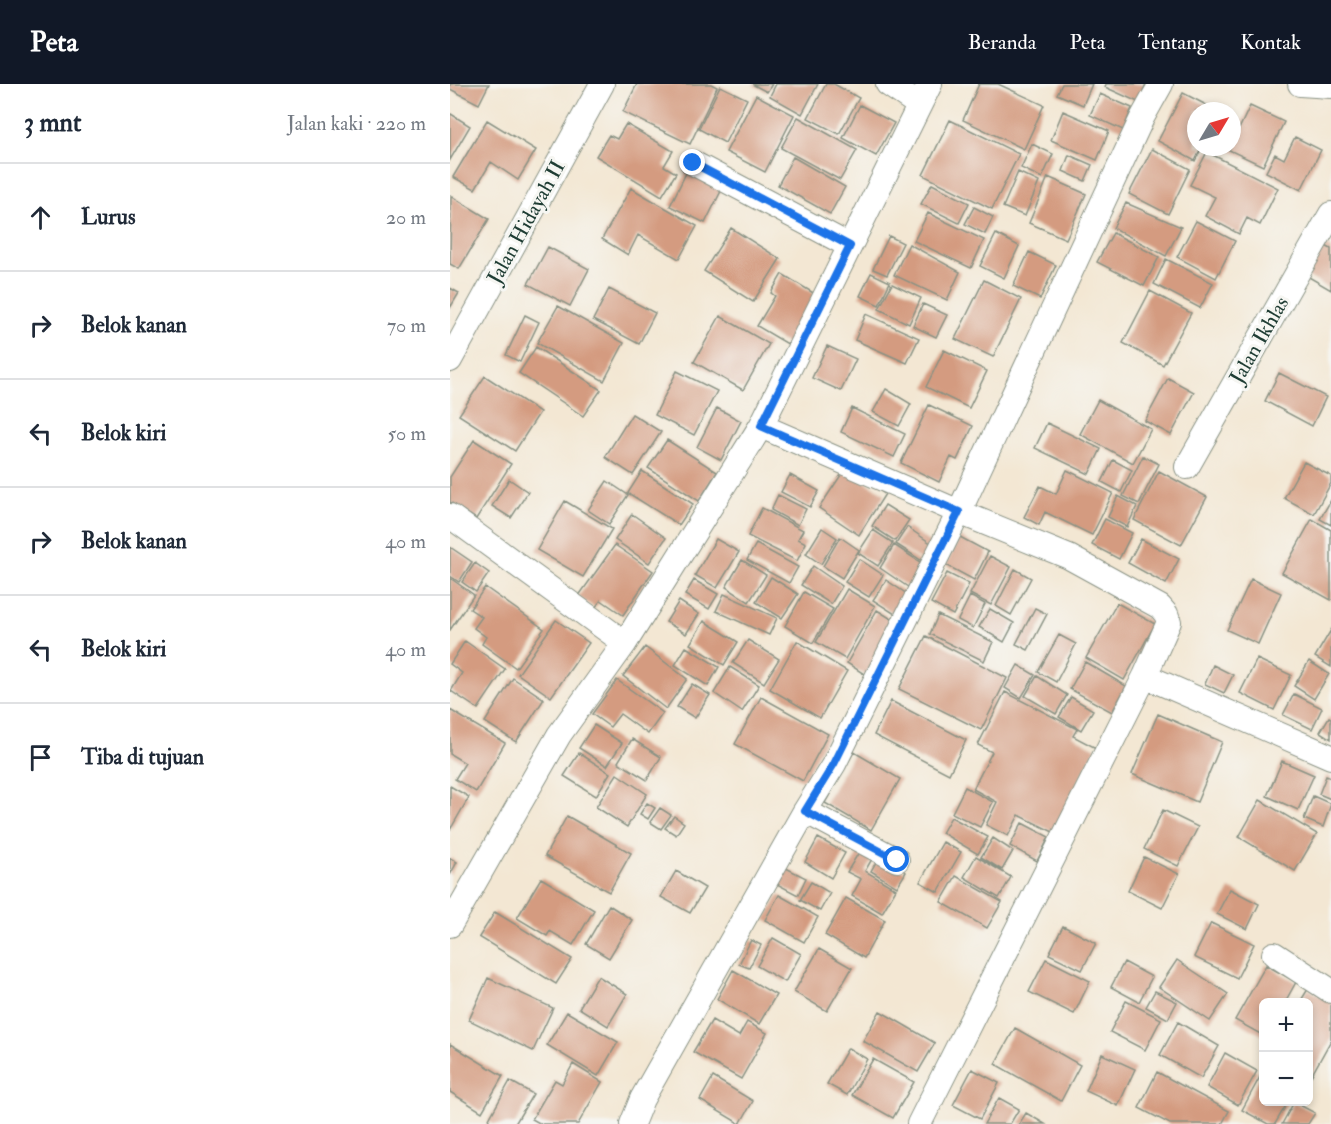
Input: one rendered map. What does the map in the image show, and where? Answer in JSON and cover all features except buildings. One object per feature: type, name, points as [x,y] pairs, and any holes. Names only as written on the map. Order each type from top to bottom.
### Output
[{"type":"street","name":"Jalan Hidayah II","points":[[450,360],[602,84]]},
{"type":"street","points":[[450,925],[559,735],[625,643],[761,426],[925,94],[888,84]]},
{"type":"street","points":[[632,1124],[642,1099],[834,764],[959,512],[1142,118],[1161,84]]},
{"type":"street","points":[[1300,84],[1331,86]]},
{"type":"street","points":[[693,163],[850,246]]},
{"type":"street","name":"Jalan Ikhlas","points":[[1187,467],[1331,214]]},
{"type":"street","points":[[761,426],[1069,557],[1160,607],[1167,614],[1169,622],[1145,676],[919,1124]]},
{"type":"street","points":[[450,516],[625,643]]},
{"type":"street","points":[[1145,676],[1331,757]]},
{"type":"street","points":[[805,811],[897,860]]},
{"type":"street","points":[[1274,954],[1331,991]]},
{"type":"route","points":[[693,163],[850,246],[761,426],[959,512],[834,764],[805,811],[897,860]]}]
